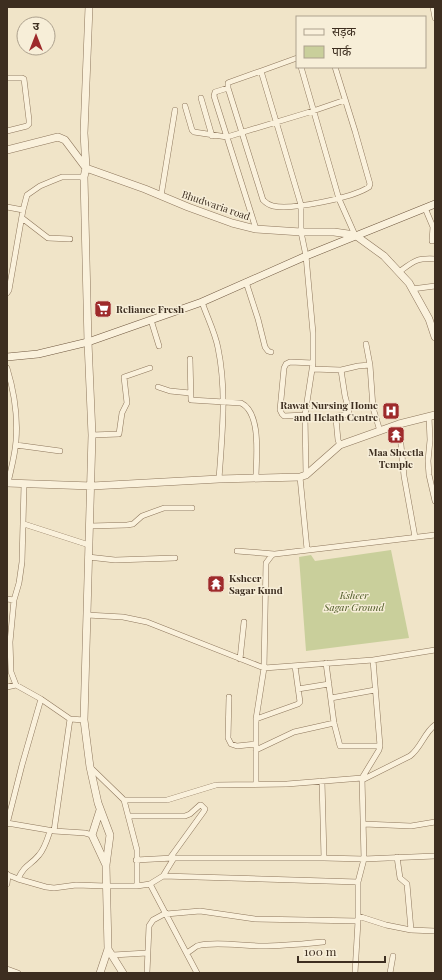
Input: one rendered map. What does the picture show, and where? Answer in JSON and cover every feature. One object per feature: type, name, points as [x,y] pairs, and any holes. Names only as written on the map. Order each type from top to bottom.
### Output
[{"type":"street","points":[[89,7],[84,133],[86,168],[84,177],[92,434],[92,486],[88,557],[84,720],[90,767],[98,803],[110,834],[106,865],[110,952],[123,973]]},
{"type":"street","points":[[434,8],[435,18]]},
{"type":"street","points":[[296,58],[228,83],[228,88],[263,200],[267,204],[274,206],[301,206],[339,199],[369,187],[370,184],[335,68]]},
{"type":"street","points":[[301,68],[339,199],[355,236]]},
{"type":"street","points":[[261,71],[301,206],[301,232],[306,256],[313,333],[313,369],[305,415],[303,476],[307,549]]},
{"type":"street","points":[[7,78],[24,79],[29,120],[28,125],[7,131]]},
{"type":"street","points":[[228,88],[213,94],[256,229]]},
{"type":"street","points":[[201,98],[212,136]]},
{"type":"street","points":[[185,106],[193,131],[212,136],[226,137],[345,100]]},
{"type":"street","points":[[161,196],[174,110]]},
{"type":"street","points":[[7,150],[58,137],[65,140],[86,168]]},
{"type":"street","name":"Bhudwaria road","points":[[86,168],[161,196],[188,208],[256,229],[301,232],[334,232],[355,236],[384,256],[409,283],[429,318],[435,337]]},
{"type":"street","points":[[7,293],[9,290],[27,195],[40,186],[62,178],[84,177]]},
{"type":"street","points":[[7,357],[38,354],[88,342],[202,302],[306,256],[435,204]]},
{"type":"street","points":[[7,207],[23,210]]},
{"type":"street","points":[[425,208],[434,227],[432,241]]},
{"type":"street","points":[[22,218],[48,238],[70,239]]},
{"type":"street","points":[[399,272],[411,262],[417,260],[435,259]]},
{"type":"street","points":[[246,282],[265,347],[271,352]]},
{"type":"street","points":[[412,289],[435,286]]},
{"type":"street","points":[[202,302],[218,346],[222,370],[222,421],[219,479]]},
{"type":"street","points":[[151,320],[159,346]]},
{"type":"street","points":[[366,344],[370,365],[373,408],[380,431]]},
{"type":"street","points":[[190,359],[190,398],[193,401],[244,404],[254,419],[256,428],[256,478]]},
{"type":"street","points":[[305,415],[284,416],[280,410],[284,368],[287,363],[313,363]]},
{"type":"street","points":[[313,369],[341,370],[370,365]]},
{"type":"street","points":[[7,368],[12,384],[17,417],[16,445],[7,483],[24,485],[92,486],[303,476],[340,445],[399,424],[432,416],[433,439],[428,461],[429,475],[435,501]]},
{"type":"street","points":[[92,434],[115,435],[119,433],[122,413],[127,404],[124,377],[150,368]]},
{"type":"street","points":[[340,445],[338,440],[336,419],[338,416],[347,414],[349,410],[341,370]]},
{"type":"street","points":[[158,387],[170,392],[190,393]]},
{"type":"street","points":[[399,424],[404,476],[414,537]]},
{"type":"street","points":[[16,445],[60,451]]},
{"type":"street","points":[[24,485],[24,524],[19,583],[14,600],[10,642],[11,672],[16,685],[41,699],[70,719],[84,720]]},
{"type":"street","points":[[90,526],[132,524],[142,516],[164,508],[192,508]]},
{"type":"street","points":[[24,524],[89,545]]},
{"type":"street","points":[[237,551],[275,554],[435,535]]},
{"type":"street","points":[[256,784],[256,719],[264,668],[266,564],[272,555],[275,554]]},
{"type":"street","points":[[88,557],[115,560],[175,558]]},
{"type":"street","points":[[7,599],[14,600]]},
{"type":"street","points":[[87,615],[123,617],[147,622],[264,668],[373,660],[435,650]]},
{"type":"street","points":[[240,659],[244,622]]},
{"type":"street","points":[[355,973],[358,882],[364,859],[362,779],[380,746],[373,660]]},
{"type":"street","points":[[326,663],[334,723],[340,746],[380,746]]},
{"type":"street","points":[[256,719],[300,702],[295,666]]},
{"type":"street","points":[[298,689],[329,684]]},
{"type":"street","points":[[7,687],[16,685]]},
{"type":"street","points":[[331,698],[375,690]]},
{"type":"street","points":[[229,696],[228,738],[231,744],[237,746],[256,744]]},
{"type":"street","points":[[41,699],[7,823],[52,831],[85,833],[92,835]]},
{"type":"street","points":[[18,879],[24,868],[38,856],[45,846],[52,831],[70,719]]},
{"type":"street","points":[[256,750],[294,732],[334,723]]},
{"type":"street","points":[[124,800],[167,800],[216,785],[287,784],[362,779],[416,752],[435,725]]},
{"type":"street","points":[[90,767],[124,800],[136,850],[137,886]]},
{"type":"street","points":[[322,781],[324,858]]},
{"type":"street","points":[[7,884],[8,874],[18,879],[54,888],[76,885],[137,886],[150,884],[163,876],[172,858],[205,808],[201,805],[190,814],[180,816],[128,816]]},
{"type":"street","points":[[100,810],[92,835],[106,865]]},
{"type":"street","points":[[364,824],[411,826],[435,822]]},
{"type":"street","points":[[136,860],[172,858],[364,859],[435,856]]},
{"type":"street","points":[[397,857],[400,878],[407,884],[411,930]]},
{"type":"street","points":[[163,876],[358,882]]},
{"type":"street","points":[[150,884],[197,973]]},
{"type":"street","points":[[147,973],[149,926],[153,920],[166,914],[200,912],[255,919],[358,918],[411,930],[435,931]]},
{"type":"street","points":[[187,953],[197,946],[205,945],[229,944],[283,946],[323,942]]},
{"type":"street","points":[[110,952],[147,953]]},
{"type":"street","points":[[100,973],[110,952]]},
{"type":"street","points":[[390,973],[393,956]]},
{"type":"street","points":[[7,970],[18,973]]},
{"type":"green space","name":"Ksheer Sagar Ground","points":[[391,550],[409,638],[306,651],[299,557],[311,555],[315,561]]},
{"type":"place","name":"Reliance Fresh","points":[[103,309]]},
{"type":"place","name":"Rawat Nursing Home and Helath Centre","points":[[391,411]]},
{"type":"place","name":"Maa Sheetla Temple","points":[[396,435]]},
{"type":"place","name":"Ksheer Sagar Kund","points":[[216,584]]}]
